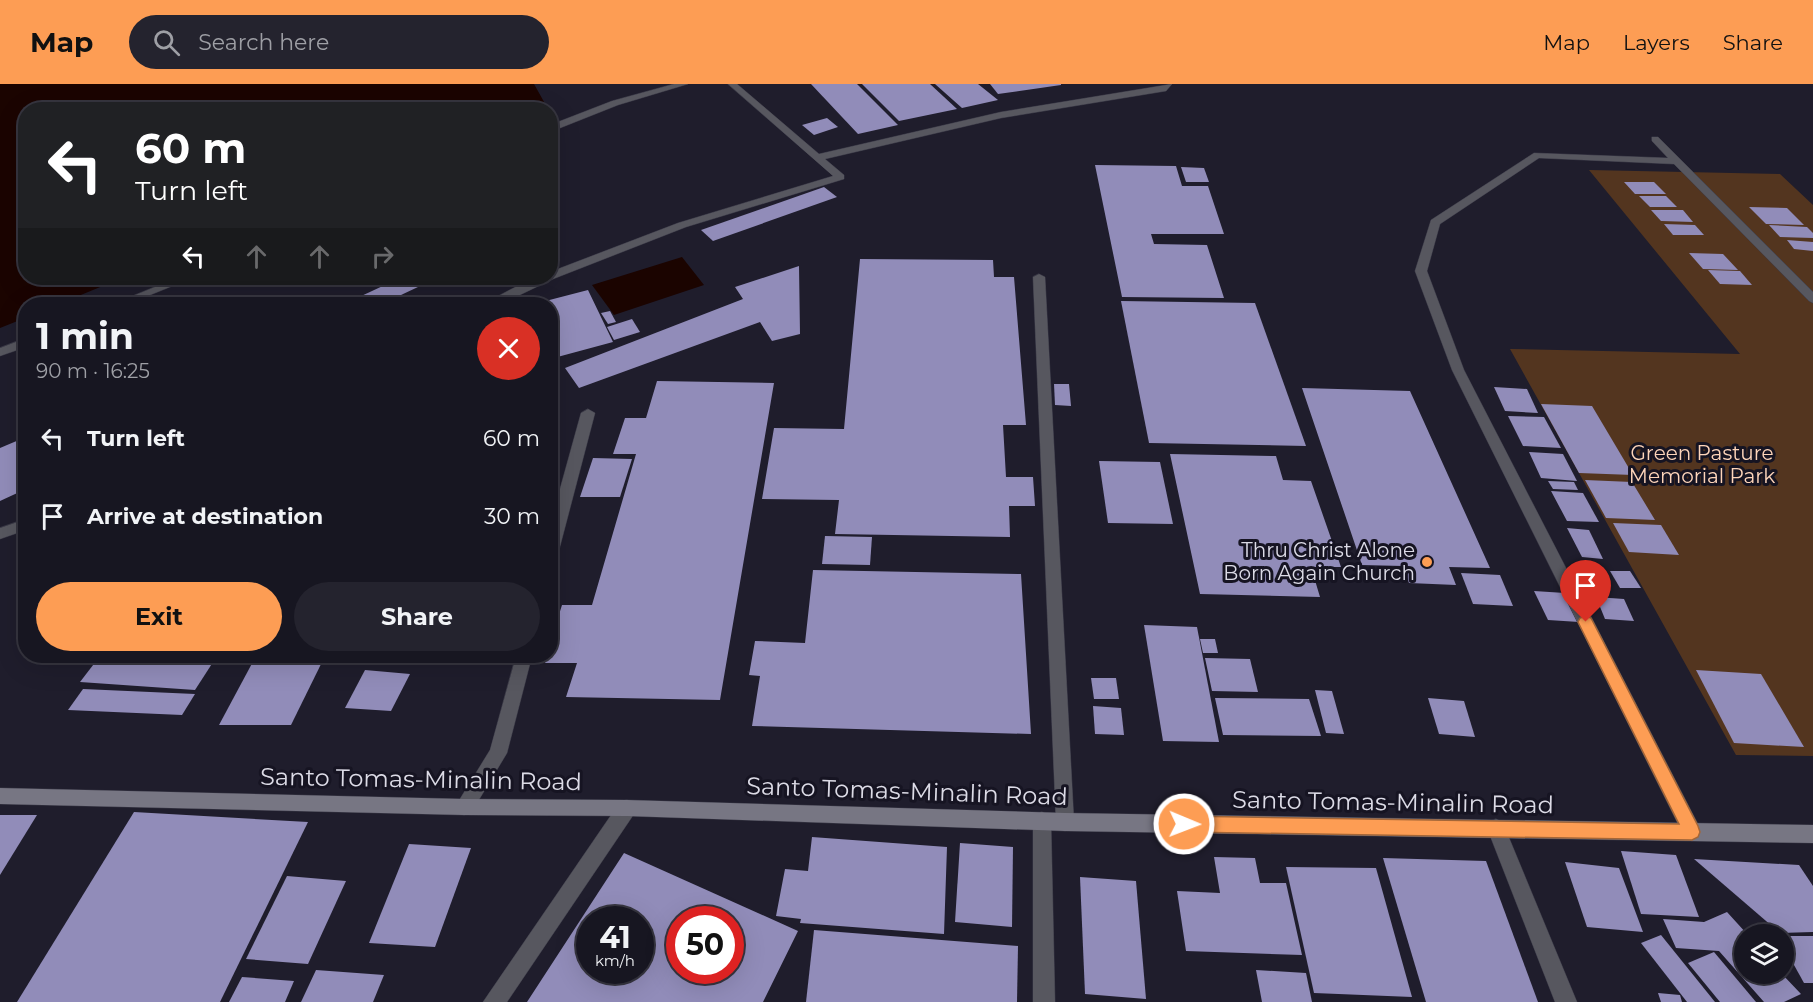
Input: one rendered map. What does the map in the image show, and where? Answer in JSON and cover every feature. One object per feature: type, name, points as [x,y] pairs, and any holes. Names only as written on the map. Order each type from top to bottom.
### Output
[{"type":"main road","name":"Santo Tomas-Minalin Road","points":[[0,796],[464,807],[627,808],[1065,822],[1813,834]]},
{"type":"street","points":[[558,126],[615,103],[684,84]]},
{"type":"street","points":[[558,273],[682,225],[840,177],[732,84]]},
{"type":"street","points":[[819,157],[1001,115],[1166,88],[1168,84]]},
{"type":"street","points":[[1655,139],[1813,299]]},
{"type":"street","points":[[1676,161],[1537,155],[1435,222],[1421,271],[1458,370],[1692,832]]},
{"type":"street","points":[[1039,277],[1065,822]]},
{"type":"street","points":[[137,297],[168,285]]},
{"type":"street","points":[[506,297],[529,285]]},
{"type":"street","points":[[0,352],[18,345]]},
{"type":"street","points":[[558,524],[588,413]]},
{"type":"street","points":[[0,534],[18,527]]},
{"type":"street","points":[[464,807],[498,753],[522,663]]},
{"type":"street","points":[[494,1002],[627,808]]},
{"type":"street","points":[[1042,821],[1044,1002]]},
{"type":"street","points":[[1496,828],[1566,1002]]},
{"type":"green space","name":"Green Pasture Memorial Park","points":[[1589,170],[1780,174],[1813,205],[1813,756],[1736,755],[1510,349],[1740,354]]},
{"type":"shaded area","points":[[0,84],[534,84],[544,102],[18,102],[18,285],[105,285],[76,297],[18,297],[18,321],[0,328]]},
{"type":"shaded area","points":[[682,257],[704,285],[614,315],[592,285]]},
{"type":"building","points":[[811,84],[857,84],[898,125],[858,134]]},
{"type":"building","points":[[862,84],[930,84],[957,109],[899,121]]},
{"type":"building","points":[[935,84],[978,84],[998,100],[962,108]]},
{"type":"building","points":[[990,84],[1061,84],[1061,85],[998,94]]},
{"type":"building","points":[[827,118],[838,127],[814,135],[802,125]]},
{"type":"building","points":[[1095,165],[1176,166],[1182,186],[1208,186],[1224,234],[1151,234],[1154,244],[1207,245],[1224,298],[1122,297]]},
{"type":"building","points":[[1181,167],[1204,168],[1209,182],[1186,182]]},
{"type":"building","points":[[1624,182],[1654,182],[1666,194],[1635,194]]},
{"type":"building","points":[[824,187],[837,197],[713,241],[701,230]]},
{"type":"building","points":[[1639,196],[1666,196],[1677,207],[1650,207]]},
{"type":"building","points":[[1749,207],[1787,208],[1804,225],[1766,224]]},
{"type":"building","points":[[1651,210],[1683,210],[1693,222],[1661,221]]},
{"type":"building","points":[[1664,224],[1695,225],[1704,235],[1673,235]]},
{"type":"building","points":[[1769,225],[1807,227],[1813,233],[1813,238],[1780,237]]},
{"type":"building","points":[[1787,240],[1813,242],[1813,251],[1794,249]]},
{"type":"building","points":[[1689,253],[1723,254],[1738,270],[1703,269]]},
{"type":"building","points":[[860,259],[993,260],[994,277],[1014,277],[1026,425],[1003,425],[1006,477],[1033,477],[1035,506],[1009,506],[1010,537],[835,534],[839,500],[762,499],[774,428],[844,429]]},
{"type":"building","points":[[799,266],[800,334],[772,341],[760,322],[579,388],[565,368],[743,299],[735,287]]},
{"type":"building","points":[[1708,270],[1740,271],[1752,285],[1720,284]]},
{"type":"building","points":[[385,285],[422,285],[397,297],[359,297]]},
{"type":"building","points":[[588,290],[613,342],[558,357],[558,298]]},
{"type":"building","points":[[1121,301],[1255,303],[1306,446],[1149,443]]},
{"type":"building","points":[[610,311],[616,322],[608,324],[601,313]]},
{"type":"building","points":[[632,319],[640,332],[614,340],[607,327]]},
{"type":"building","points":[[657,381],[774,383],[720,700],[566,697],[577,663],[558,663],[558,618],[562,605],[592,605],[636,454],[613,454],[625,418],[646,418]]},
{"type":"building","points":[[1054,384],[1069,384],[1071,406],[1055,405]]},
{"type":"building","points":[[1494,387],[1527,389],[1538,413],[1505,411]]},
{"type":"building","points":[[1302,388],[1410,391],[1490,568],[1449,567],[1456,585],[1409,583],[1403,566],[1362,565]]},
{"type":"building","points":[[1541,404],[1592,406],[1633,475],[1579,473]]},
{"type":"building","points":[[1508,416],[1544,417],[1561,448],[1523,446]]},
{"type":"building","points":[[18,440],[18,493],[0,501],[0,448]]},
{"type":"building","points":[[1529,452],[1563,454],[1577,481],[1541,478]]},
{"type":"building","points":[[1170,454],[1276,456],[1283,480],[1311,481],[1341,567],[1311,567],[1320,597],[1200,594]]},
{"type":"building","points":[[593,458],[632,459],[620,497],[580,497]]},
{"type":"building","points":[[1099,461],[1160,462],[1173,524],[1108,523]]},
{"type":"building","points":[[1585,480],[1632,482],[1655,520],[1606,518]]},
{"type":"building","points":[[1548,481],[1574,482],[1578,490],[1553,489]]},
{"type":"building","points":[[1551,491],[1583,493],[1599,522],[1567,521]]},
{"type":"building","points":[[1613,523],[1661,525],[1679,555],[1629,552]]},
{"type":"building","points":[[1567,528],[1589,530],[1603,559],[1582,557]]},
{"type":"building","points":[[825,536],[872,537],[870,565],[822,564]]},
{"type":"building","points":[[813,570],[1021,574],[1031,734],[752,726],[760,676],[749,675],[755,641],[805,643]]},
{"type":"building","points":[[1610,571],[1630,571],[1641,588],[1620,588]]},
{"type":"building","points":[[1461,573],[1500,575],[1513,606],[1473,604]]},
{"type":"building","points":[[1534,591],[1565,593],[1579,622],[1548,620]]},
{"type":"building","points":[[1596,597],[1624,599],[1634,621],[1605,619]]},
{"type":"building","points":[[1144,625],[1197,627],[1219,742],[1163,741]]},
{"type":"building","points":[[1200,639],[1215,639],[1218,653],[1203,653]]},
{"type":"building","points":[[1205,658],[1250,659],[1258,692],[1212,691]]},
{"type":"building","points":[[95,663],[212,663],[195,690],[80,682]]},
{"type":"building","points":[[252,663],[322,663],[291,725],[219,725]]},
{"type":"building","points":[[365,670],[410,674],[391,711],[345,708]]},
{"type":"building","points":[[1696,670],[1761,674],[1804,747],[1734,743]]},
{"type":"building","points":[[1091,678],[1116,678],[1119,699],[1094,699]]},
{"type":"building","points":[[83,689],[195,694],[182,715],[68,710]]},
{"type":"building","points":[[1315,690],[1332,691],[1344,734],[1326,733]]},
{"type":"building","points":[[1215,698],[1309,699],[1321,736],[1223,735]]},
{"type":"building","points":[[1428,698],[1464,701],[1475,737],[1439,734]]},
{"type":"building","points":[[1093,706],[1121,708],[1124,735],[1095,734]]},
{"type":"building","points":[[134,812],[308,822],[220,1002],[17,1002]]},
{"type":"building","points":[[0,815],[37,815],[0,875]]},
{"type":"building","points":[[812,837],[947,847],[944,934],[800,923],[801,919],[776,916],[785,869],[808,871]]},
{"type":"building","points":[[960,843],[1013,847],[1012,927],[955,922]]},
{"type":"building","points":[[409,844],[471,848],[435,947],[369,943]]},
{"type":"building","points":[[1621,851],[1676,855],[1699,917],[1641,914]]},
{"type":"building","points":[[624,853],[742,906],[666,906],[666,984],[744,984],[744,907],[798,931],[763,1002],[527,1002],[576,927],[576,984],[654,984],[654,906],[589,906]]},
{"type":"building","points":[[1214,857],[1255,858],[1260,883],[1286,883],[1302,955],[1186,951],[1177,891],[1220,893]]},
{"type":"building","points":[[1383,858],[1486,861],[1538,1002],[1426,1002]]},
{"type":"building","points":[[1694,859],[1799,865],[1813,886],[1813,932],[1794,933],[1794,924],[1770,924]]},
{"type":"building","points":[[1565,862],[1619,868],[1643,932],[1587,927]]},
{"type":"building","points":[[1286,867],[1376,868],[1412,997],[1314,993]]},
{"type":"building","points":[[287,876],[346,881],[308,964],[246,959]]},
{"type":"building","points":[[1080,877],[1136,881],[1146,999],[1085,994]]},
{"type":"building","points":[[1727,912],[1738,924],[1734,924],[1734,968],[1719,951],[1676,948],[1663,919],[1704,922]]},
{"type":"building","points":[[814,930],[1018,946],[1017,1002],[806,1002]]},
{"type":"building","points":[[1661,935],[1715,1002],[1687,1002],[1641,943]]},
{"type":"building","points":[[1794,936],[1813,936],[1813,983],[1804,983],[1794,965]]},
{"type":"building","points":[[1714,952],[1734,976],[1734,984],[1741,984],[1756,1002],[1720,1002],[1688,963]]},
{"type":"building","points":[[316,970],[384,975],[373,1002],[301,1002]]},
{"type":"building","points":[[1256,970],[1306,973],[1312,1002],[1262,1002]]},
{"type":"building","points":[[242,977],[294,981],[285,1002],[229,1002]]},
{"type":"building","points":[[1748,984],[1792,984],[1801,994],[1784,1002],[1764,1002]]},
{"type":"building","points":[[1658,993],[1680,995],[1682,1002],[1661,1002]]},
{"type":"place","name":"Thru Christ Alone Born Again Church","points":[[1427,562]]},
{"type":"route","points":[[1184,824],[1692,832],[1586,622]]}]
